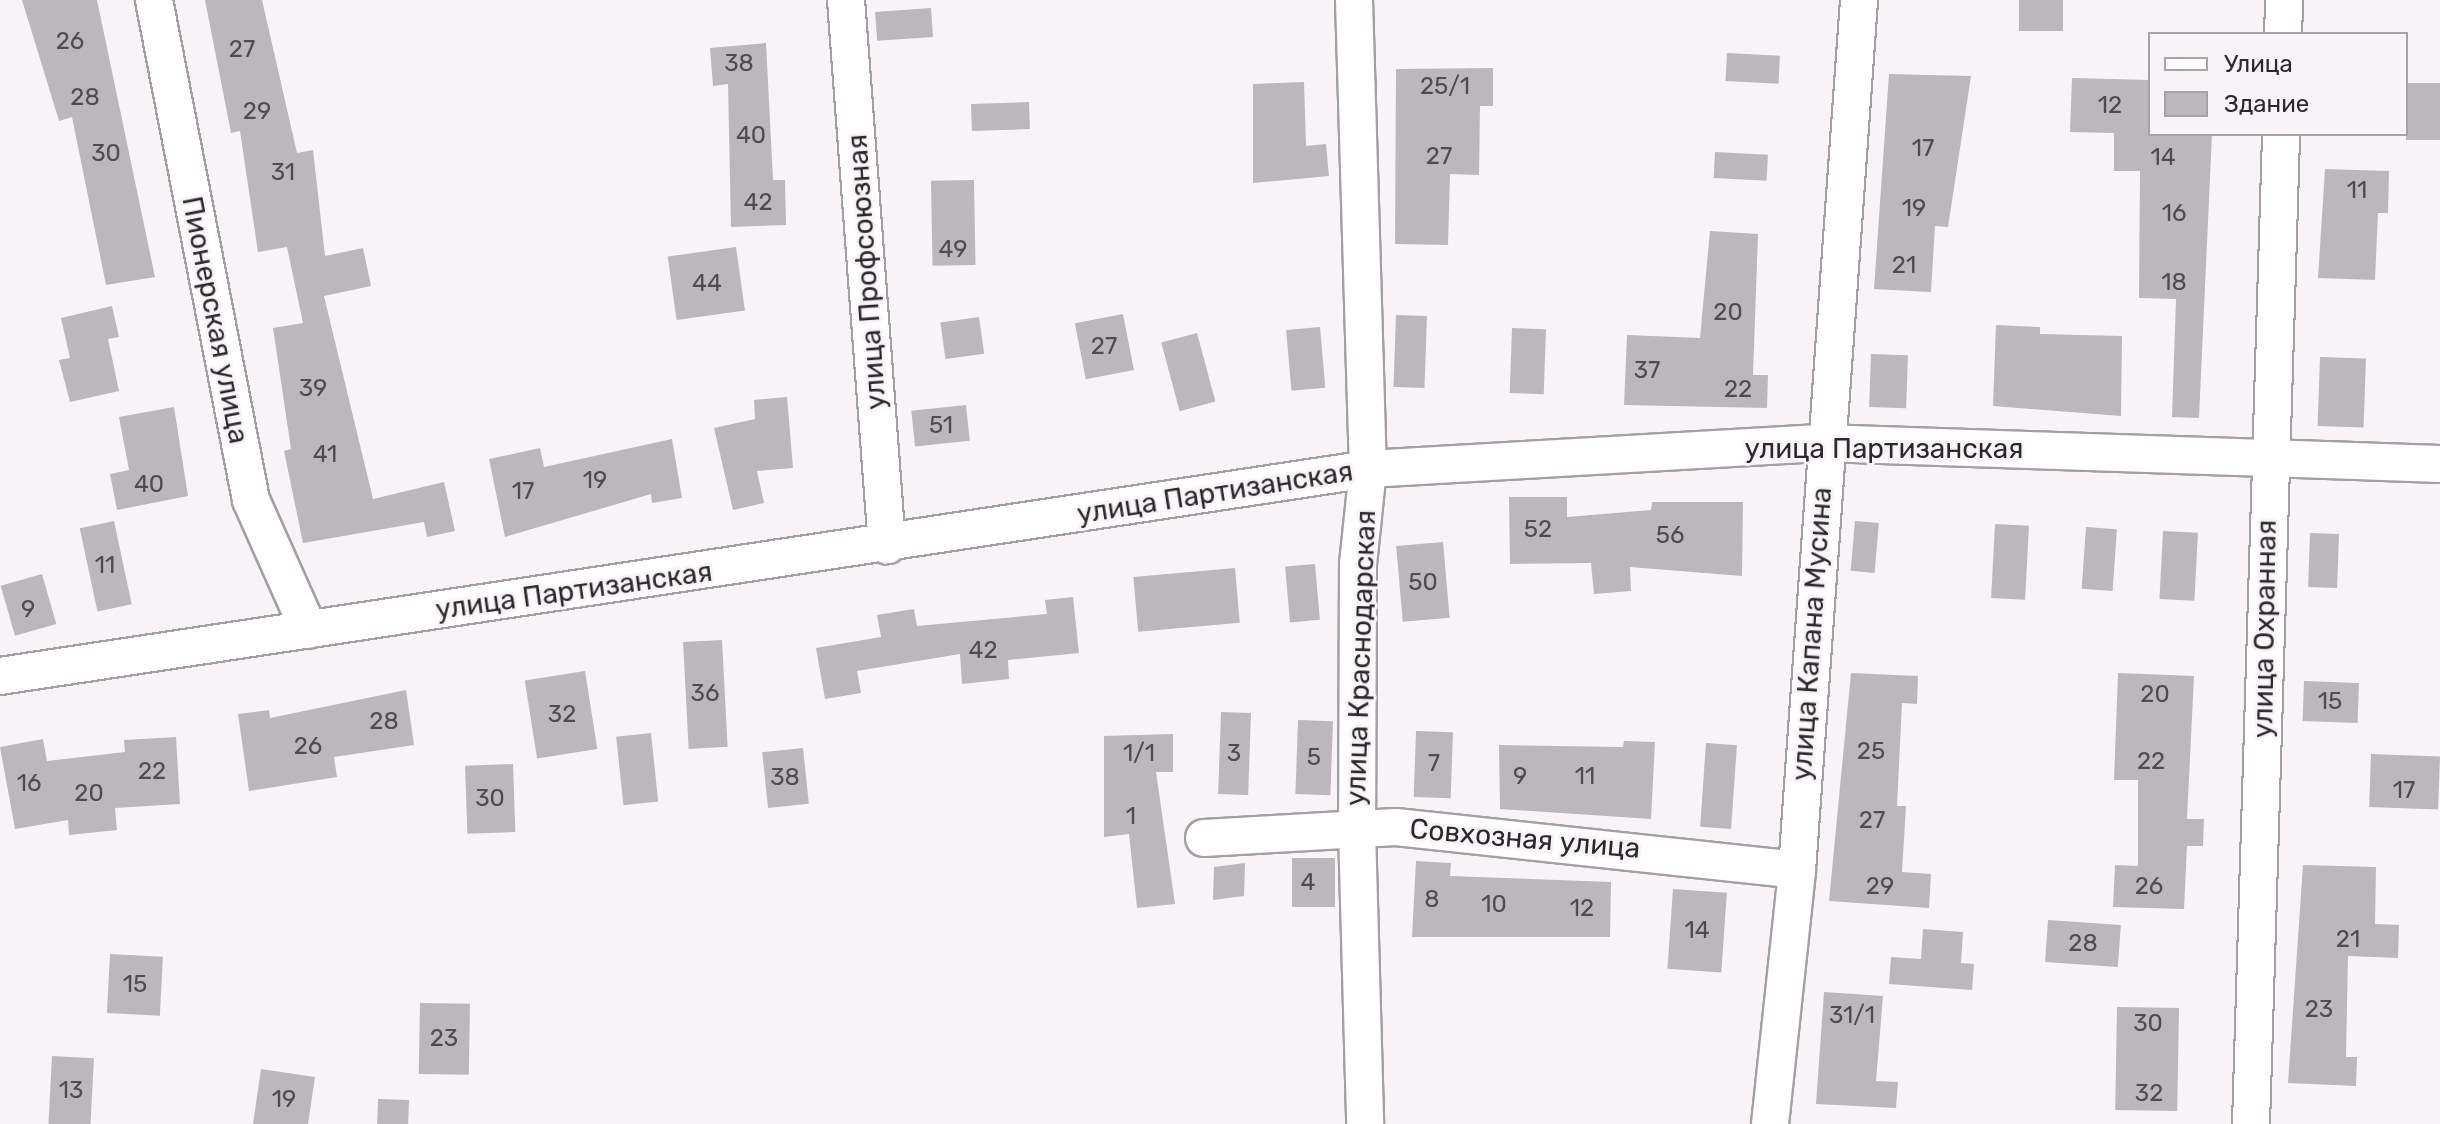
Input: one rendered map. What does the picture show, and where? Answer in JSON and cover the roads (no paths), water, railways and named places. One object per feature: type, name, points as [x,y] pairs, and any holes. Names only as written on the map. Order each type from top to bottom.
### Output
[{"type":"street","name":"Пионерская улица","points":[[154,0],[251,500],[309,630]]},
{"type":"street","name":"улица Профсоюзная","points":[[846,0],[887,545]]},
{"type":"street","name":"улица Краснодарская","points":[[1354,0],[1368,469],[1358,564],[1357,830],[1365,1124]]},
{"type":"street","name":"улица Капана Мусина","points":[[1770,1124],[1797,870],[1824,443],[1859,0]]},
{"type":"street","points":[[2283,32],[2284,0]]},
{"type":"street","name":"улица Охранная","points":[[2251,1124],[2281,136]]},
{"type":"street","name":"улица Партизанская","points":[[0,676],[887,545],[1368,469],[1824,443],[2440,464]]},
{"type":"street","name":"Совхозная улица","points":[[1204,838],[1357,830],[1558,841],[1797,870]]}]
